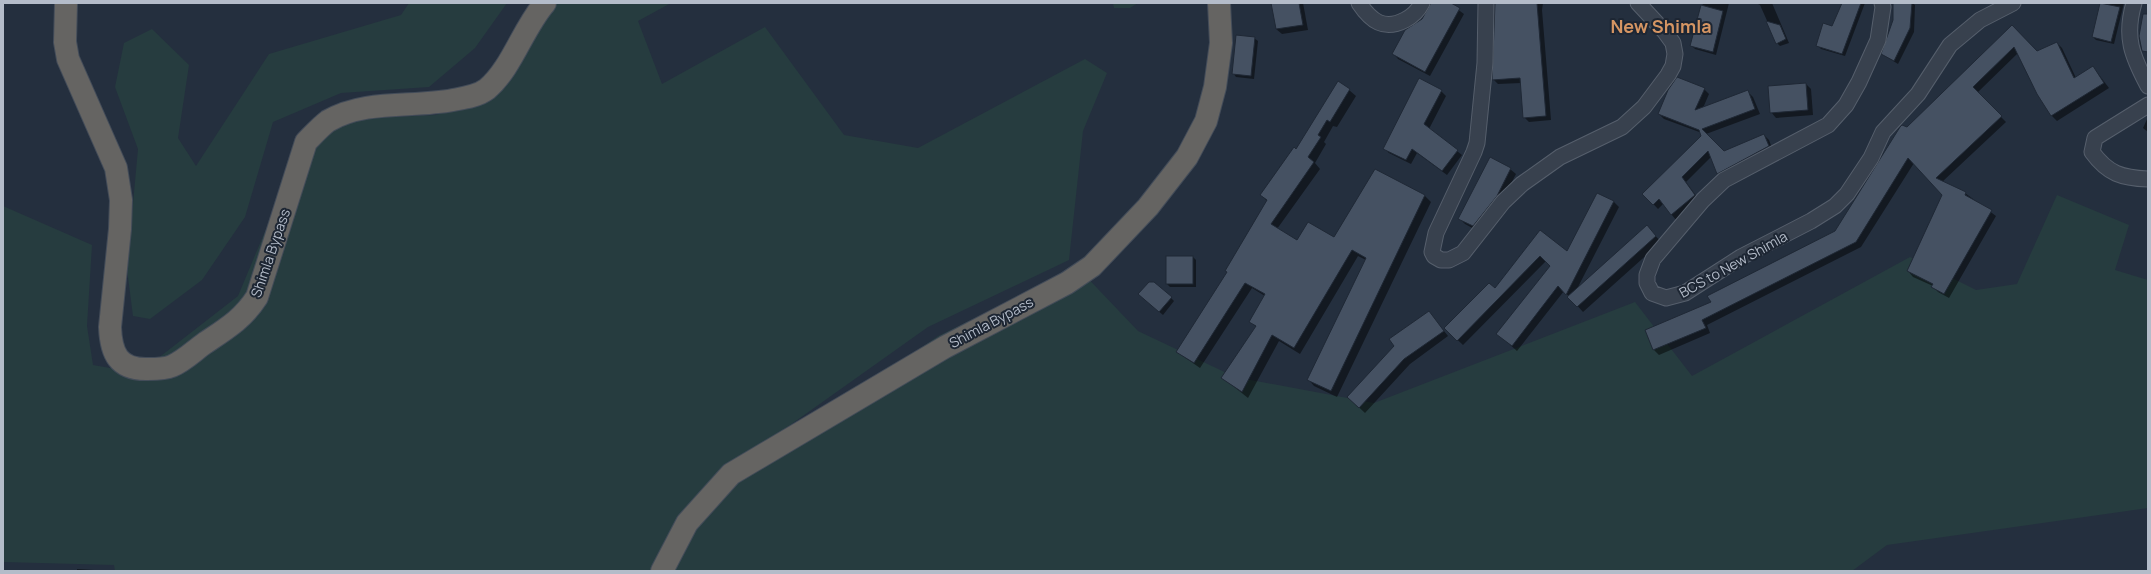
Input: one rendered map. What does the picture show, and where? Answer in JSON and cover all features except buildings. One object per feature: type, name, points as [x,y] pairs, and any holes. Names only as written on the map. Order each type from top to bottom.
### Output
[{"type":"highway","name":"Shimla Bypass","points":[[66,3],[65,42],[68,59],[116,168],[121,200],[120,229],[110,327],[111,343],[116,356],[125,366],[138,370],[156,369],[172,365],[247,313],[257,297],[306,142],[327,122],[353,110],[441,103],[470,98],[486,89],[499,76],[545,3]]},
{"type":"highway","name":"Shimla Bypass","points":[[662,571],[687,523],[731,474],[944,347],[1067,283],[1092,266],[1148,207],[1187,157],[1206,121],[1215,87],[1221,43],[1219,3]]},
{"type":"street","points":[[1359,3],[1369,16],[1380,23],[1391,25],[1412,16],[1419,10],[1422,3]]},
{"type":"street","points":[[1486,3],[1485,63],[1476,143],[1474,152],[1436,233],[1433,244],[1434,256],[1445,261],[1453,259],[1463,253],[1503,202],[1538,171],[1560,157],[1622,127],[1634,117],[1668,75],[1673,66],[1675,54],[1673,43],[1638,3]]},
{"type":"street","name":"BCS to New Shimla","points":[[1882,3],[1883,7],[1878,40],[1859,82],[1846,105],[1828,125],[1724,180],[1703,200],[1653,260],[1646,275],[1647,283],[1652,293],[1666,298],[1685,293],[1741,257],[1811,221],[1835,206],[1848,194],[1871,158],[1884,132],[1918,94],[1950,45],[1980,20],[2012,3]]},
{"type":"street","points":[[2134,3],[2129,40],[2134,58],[2148,86]]},
{"type":"street","points":[[2148,105],[2095,138],[2092,152],[2097,159],[2115,174],[2128,178],[2148,179]]},
{"type":"green space","points":[[409,3],[507,3],[475,48],[429,87],[341,93],[273,122],[245,217],[202,280],[150,319],[133,316],[127,269],[138,149],[115,87],[124,43],[152,29],[189,65],[178,138],[196,166],[269,54],[401,15]]},
{"type":"green space","points":[[549,3],[671,3],[638,21],[662,84],[765,27],[844,135],[918,148],[1085,59],[1107,73],[1083,131],[1069,260],[928,327],[727,470],[656,571],[115,571],[114,565],[3,562],[3,206],[92,245],[87,326],[93,365],[139,373],[238,296],[304,138],[325,120],[436,115],[475,99]]},
{"type":"green space","points":[[1113,3],[1138,3],[1130,8],[1114,8]]},
{"type":"green space","points":[[2057,195],[2129,225],[2115,270],[2148,280],[2148,508],[1887,545],[1852,571],[666,571],[690,524],[734,477],[938,336],[1078,268],[1138,331],[1235,377],[1374,403],[1635,302],[1692,376],[1910,257],[1976,290],[2017,284]]},
{"type":"district","name":"New Shimla","points":[[1661,26]]}]
